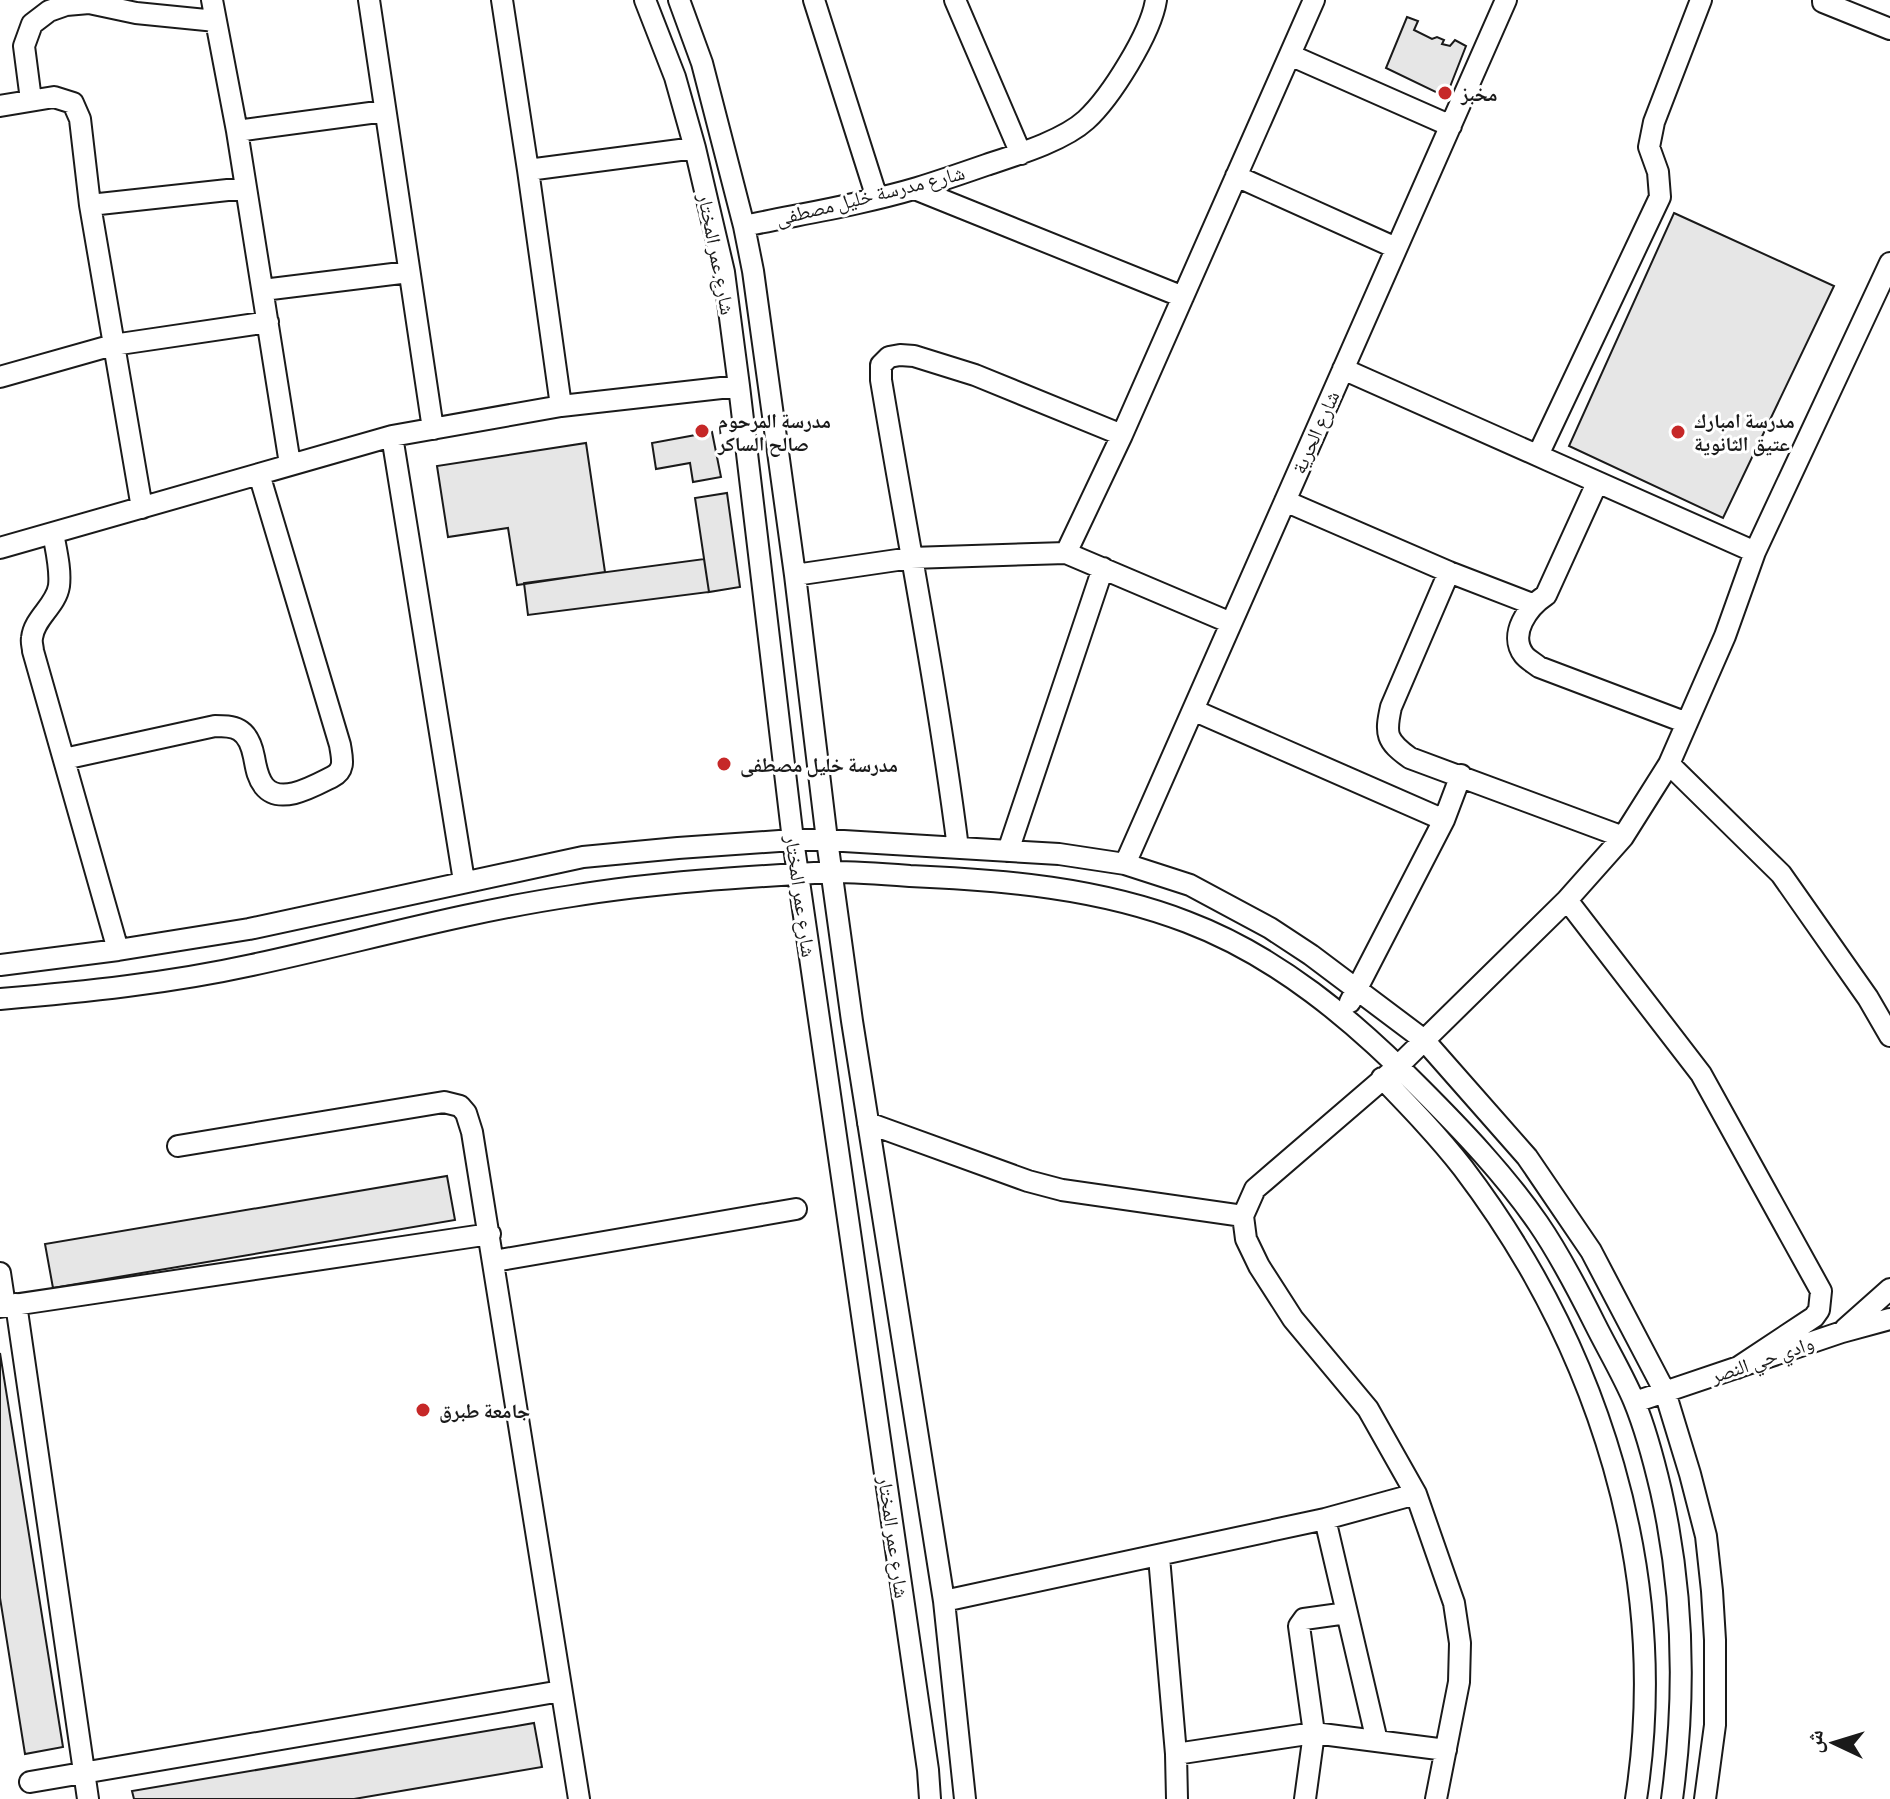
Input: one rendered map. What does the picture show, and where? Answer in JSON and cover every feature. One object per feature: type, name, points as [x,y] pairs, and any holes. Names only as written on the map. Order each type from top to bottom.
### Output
[{"type":"street","points":[[212,0],[237,131],[290,464]]},
{"type":"street","points":[[369,0],[433,429]]},
{"type":"street","points":[[502,0],[561,406]]},
{"type":"street","name":"شارع عمر المختار","points":[[645,0],[675,77],[724,272],[793,840],[930,1799]]},
{"type":"street","name":"شارع عمر المختار","points":[[679,0],[702,63],[753,271],[795,575],[831,872],[944,1601],[965,1799]]},
{"type":"street","points":[[814,0],[877,198]]},
{"type":"street","points":[[955,0],[1021,154]]},
{"type":"street","name":"شارع مدرسة خليل مصطفى","points":[[744,226],[915,189],[1021,154],[1053,140],[1085,121],[1107,96],[1125,70],[1154,12],[1156,0]]},
{"type":"street","points":[[1066,553],[1122,435],[1314,0]]},
{"type":"street","name":"شارع الحرية","points":[[1125,864],[1505,0]]},
{"type":"street","points":[[1538,455],[1660,197],[1658,172],[1649,147],[1654,122],[1701,0]]},
{"type":"street","points":[[1821,1],[1890,29]]},
{"type":"street","points":[[31,100],[24,46],[32,24],[49,11],[66,5],[89,3],[136,13],[216,21]]},
{"type":"street","points":[[1290,55],[1451,126]]},
{"type":"street","points":[[0,105],[54,97],[73,103],[80,119],[90,205],[142,508]]},
{"type":"street","points":[[237,131],[385,111]]},
{"type":"street","points":[[528,170],[695,148]]},
{"type":"street","points":[[1236,176],[1396,248]]},
{"type":"street","points":[[90,205],[246,188]]},
{"type":"street","points":[[915,189],[1183,297]]},
{"type":"street","points":[[1436,1799],[1459,1682],[1460,1643],[1454,1603],[1416,1494],[1368,1409],[1293,1319],[1259,1266],[1246,1239],[1243,1216],[1255,1189],[1424,1040],[1567,900],[1623,837],[1669,764],[1725,636],[1755,552],[1890,263]]},
{"type":"street","points":[[263,290],[409,272]]},
{"type":"street","points":[[0,377],[113,345],[268,322]]},
{"type":"street","points":[[958,848],[881,365],[889,357],[914,356],[975,375],[1122,435]]},
{"type":"street","points":[[1343,369],[1755,552]]},
{"type":"street","points":[[0,548],[392,436],[561,406],[739,386]]},
{"type":"street","points":[[392,436],[464,881]]},
{"type":"street","points":[[64,759],[215,726],[229,726],[247,737],[258,776],[265,788],[275,794],[314,787],[338,774],[343,763],[340,745],[259,474]]},
{"type":"street","points":[[1597,483],[1546,595],[1532,604],[1521,624],[1518,641],[1523,654],[1539,667],[1687,723]]},
{"type":"street","points":[[1285,501],[1449,572],[1532,604]]},
{"type":"street","points":[[53,533],[59,586],[32,638],[33,651],[118,950]]},
{"type":"street","points":[[795,575],[911,558],[1066,553],[1231,623]]},
{"type":"street","points":[[1008,851],[1103,568]]},
{"type":"street","points":[[1449,572],[1391,707],[1388,738],[1410,758],[1623,837]]},
{"type":"street","points":[[1193,710],[1444,820]]},
{"type":"street","points":[[1669,764],[1781,874],[1868,998],[1890,1036]]},
{"type":"street","points":[[1342,1017],[1444,820],[1461,775]]},
{"type":"street","points":[[0,965],[249,929],[583,857],[793,840],[1059,854],[1125,864],[1190,885],[1270,928],[1311,955],[1424,1040],[1527,1157],[1591,1251],[1665,1392],[1706,1536],[1715,1640],[1715,1725],[1705,1799]]},
{"type":"street","points":[[0,999],[134,985],[248,966],[474,914],[571,896],[658,884],[831,872],[1011,882],[1068,891],[1186,921],[1241,947],[1293,978],[1342,1017],[1390,1072],[1423,1121],[1497,1215],[1529,1265],[1557,1318],[1582,1372],[1618,1476],[1638,1574],[1646,1674],[1645,1724],[1636,1799]]},
{"type":"street","points":[[1567,900],[1701,1074],[1821,1291],[1819,1310],[1814,1317],[1737,1368]]},
{"type":"street","points":[[1390,1072],[1466,1135],[1538,1223],[1635,1402],[1665,1508],[1675,1569],[1682,1663],[1678,1757],[1672,1799]]},
{"type":"street","points":[[178,1146],[432,1104],[451,1103],[460,1106],[466,1113],[490,1234],[579,1799]]},
{"type":"street","points":[[868,1123],[1028,1181],[1062,1190],[1243,1216]]},
{"type":"street","points":[[494,1261],[796,1209]]},
{"type":"street","points":[[7,1306],[490,1234]]},
{"type":"street","points":[[0,1273],[88,1799]]},
{"type":"street","points":[[1842,1332],[1890,1289]]},
{"type":"street","name":"وادي حي النصر","points":[[1635,1402],[1842,1332],[1890,1319]]},
{"type":"street","points":[[944,1601],[1159,1557],[1325,1519],[1416,1494]]},
{"type":"street","points":[[1325,1519],[1377,1741]]},
{"type":"street","points":[[1159,1557],[1177,1799]]},
{"type":"street","points":[[1305,1799],[1314,1733],[1299,1626],[1304,1619],[1347,1613]]},
{"type":"street","points":[[30,1782],[561,1691]]},
{"type":"street","points":[[1176,1754],[1314,1733],[1446,1750]]},
{"type":"building","points":[[1407,17],[1418,21],[1414,30],[1432,39],[1437,37],[1444,40],[1442,44],[1450,46],[1455,40],[1466,46],[1446,97],[1386,68]]},
{"type":"building","points":[[1674,213],[1834,286],[1723,518],[1569,446]]},
{"type":"building","points":[[712,432],[721,477],[693,482],[690,463],[656,469],[652,443]]},
{"type":"building","points":[[586,443],[605,572],[517,585],[508,528],[448,537],[437,466]]},
{"type":"building","points":[[727,493],[740,587],[709,592],[695,498]]},
{"type":"building","points":[[704,559],[709,592],[528,615],[524,583]]},
{"type":"building","points":[[447,1176],[455,1220],[53,1288],[45,1244]]},
{"type":"building","points":[[0,1353],[63,1747],[25,1754],[0,1598]]},
{"type":"building","points":[[534,1723],[542,1767],[354,1799],[134,1799],[132,1791]]},
{"type":"place","name":"مخبز","points":[[1445,93]]},
{"type":"place","name":"مدرسة المرحوم صالح الساكر","points":[[702,431]]},
{"type":"place","name":"مدرسة امبارك عتيق الثانوية","points":[[1678,432]]},
{"type":"place","name":"مدرسة خليل مصطفى","points":[[724,764]]},
{"type":"place","name":"جامعة طبرق","points":[[423,1410]]}]
